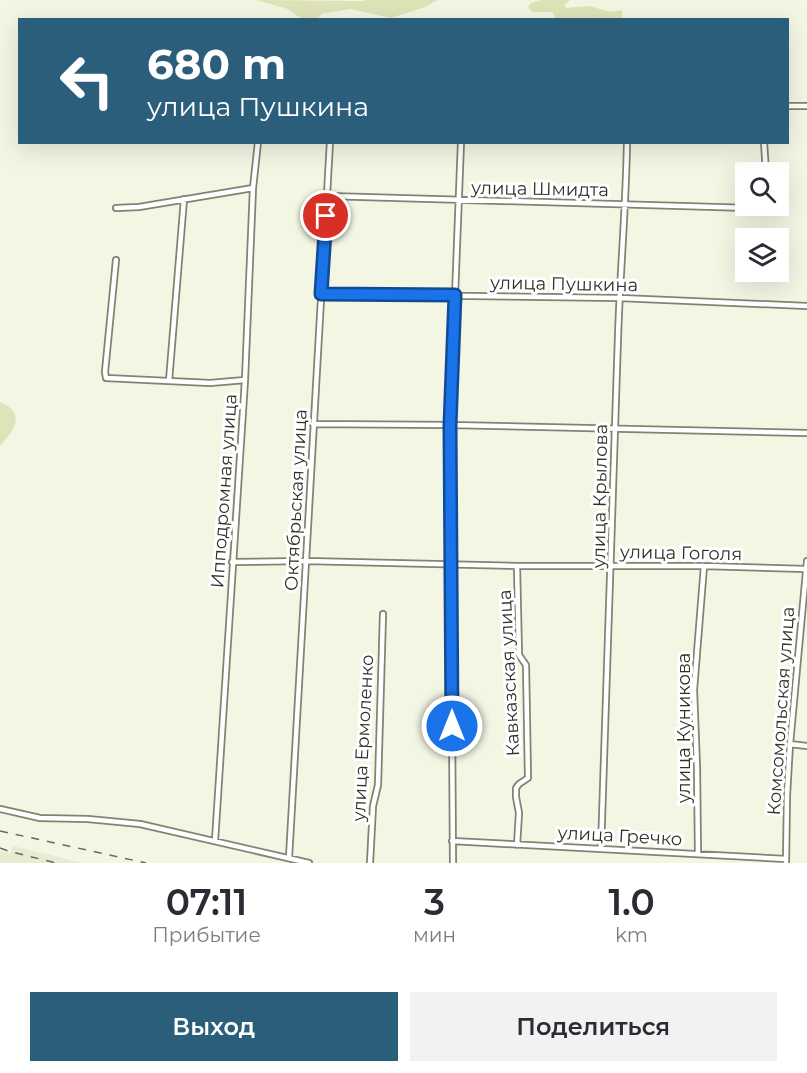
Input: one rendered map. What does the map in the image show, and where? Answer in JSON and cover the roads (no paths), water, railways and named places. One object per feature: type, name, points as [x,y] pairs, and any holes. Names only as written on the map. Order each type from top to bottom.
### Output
[{"type":"street","points":[[789,106],[807,106]]},
{"type":"street","name":"Ипподромная улица","points":[[215,841],[245,380],[253,188],[258,144]]},
{"type":"street","name":"Октябрьская улица","points":[[289,858],[330,144]]},
{"type":"street","points":[[453,863],[450,425],[461,144]]},
{"type":"street","name":"улица Крылова","points":[[601,849],[627,144]]},
{"type":"street","points":[[764,144],[765,162]]},
{"type":"street","points":[[116,208],[139,207],[253,188]]},
{"type":"street","name":"улица Шмидта","points":[[328,196],[735,208]]},
{"type":"street","points":[[169,381],[184,199]]},
{"type":"street","points":[[116,260],[106,378],[210,383],[245,380]]},
{"type":"street","name":"улица Пушкина","points":[[321,294],[620,298],[807,306]]},
{"type":"street","points":[[313,424],[807,433]]},
{"type":"street","name":"улица Гоголя","points":[[232,561],[806,569]]},
{"type":"street","name":"Комсомольская улица","points":[[786,861],[790,744],[807,561]]},
{"type":"street","name":"Кавказская улица","points":[[517,566],[519,655],[526,665],[528,778],[516,788],[519,813],[517,845]]},
{"type":"street","name":"улица Куникова","points":[[698,854],[694,690],[704,566]]},
{"type":"street","name":"улица Ермоленко","points":[[370,863],[373,806],[378,785],[383,614]]},
{"type":"street","points":[[790,744],[807,746]]},
{"type":"street","points":[[0,809],[40,818],[88,819],[140,824],[309,863]]},
{"type":"street","name":"улица Гречко","points":[[452,841],[786,861]]},
{"type":"railway","points":[[0,831],[146,863]]},
{"type":"railway","points":[[0,848],[56,863]]}]
